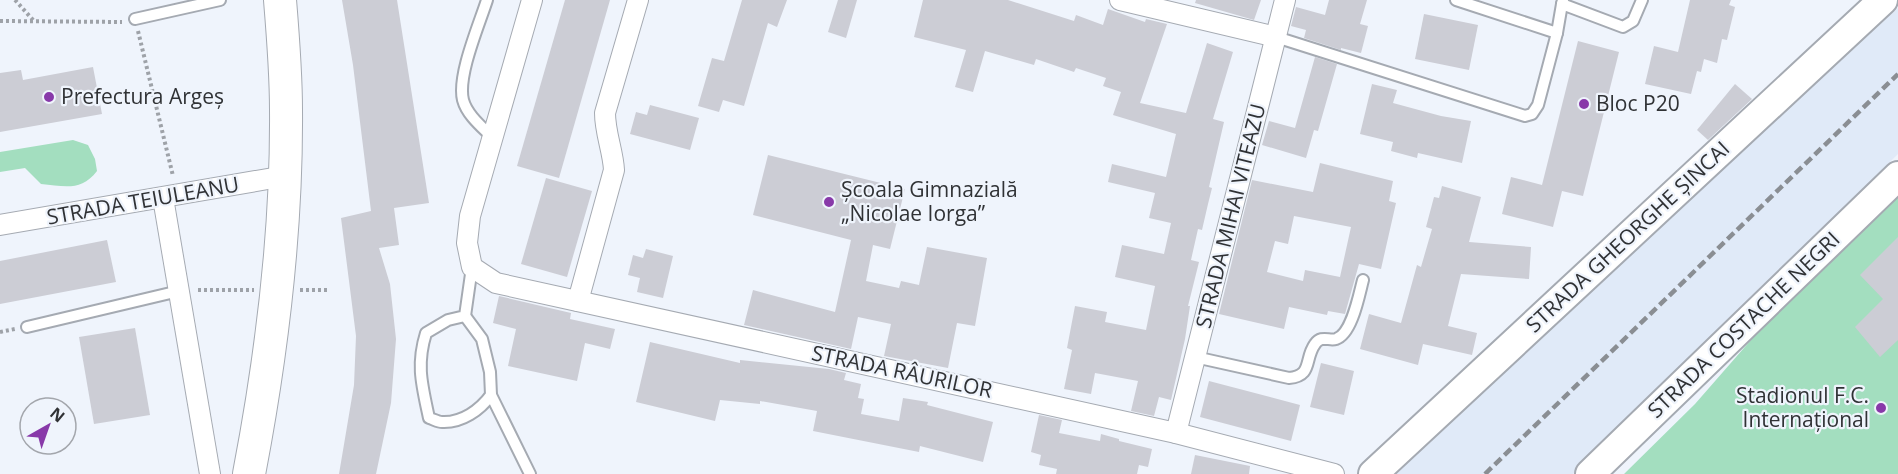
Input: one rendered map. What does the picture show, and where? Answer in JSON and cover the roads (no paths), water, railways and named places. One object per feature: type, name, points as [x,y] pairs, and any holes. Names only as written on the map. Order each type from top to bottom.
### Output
[{"type":"main road","points":[[249,474],[271,342],[285,176],[286,109],[280,0]]},
{"type":"main road","name":"STRADA GHEORGHE ȘINCAI","points":[[1373,474],[1883,0]]},
{"type":"main road","name":"STRADA COSTACHE NEGRI","points":[[1590,474],[1898,176]]},
{"type":"street","points":[[472,267],[467,243],[470,216],[532,0]]},
{"type":"street","points":[[578,301],[614,170],[605,128],[605,113],[638,0]]},
{"type":"street","points":[[1120,0],[1276,37]]},
{"type":"street","name":"STRADA MIHAI VITEAZU","points":[[1176,433],[1285,0]]},
{"type":"street","name":"STRADA TEIULEANU","points":[[0,225],[285,176]]},
{"type":"street","points":[[171,196],[179,291],[210,474]]},
{"type":"street","name":"STRADA RÂURILOR","points":[[472,267],[496,283],[1176,433],[1334,474]]},
{"type":"lane","points":[[135,19],[220,0]]},
{"type":"lane","points":[[487,0],[468,58],[463,81],[463,101],[473,119],[492,137]]},
{"type":"lane","points":[[1456,0],[1557,33]]},
{"type":"lane","points":[[1276,37],[1524,116],[1532,114],[1538,105],[1557,33],[1562,2],[1623,27],[1633,21],[1642,0]]},
{"type":"lane","points":[[472,267],[465,316],[482,339],[490,372],[491,395],[530,474]]},
{"type":"lane","points":[[1195,357],[1289,378],[1298,377],[1304,372],[1315,343],[1323,338],[1335,339],[1344,334],[1350,324],[1363,280]]},
{"type":"lane","points":[[27,327],[179,291]]},
{"type":"lane","points":[[465,316],[448,320],[426,333],[420,352],[422,384],[429,418],[442,423],[463,418],[481,408],[491,395]]},
{"type":"railway","points":[[1485,474],[1898,74]]},
{"type":"place","name":"Prefectura Argeș","points":[[49,97]]},
{"type":"place","name":"Bloc P20","points":[[1584,104]]},
{"type":"place","name":"Școala Gimnazială „Nicolae Iorga”","points":[[829,202]]},
{"type":"place","name":"Stadionul F.C. Internațional","points":[[1881,408]]}]
